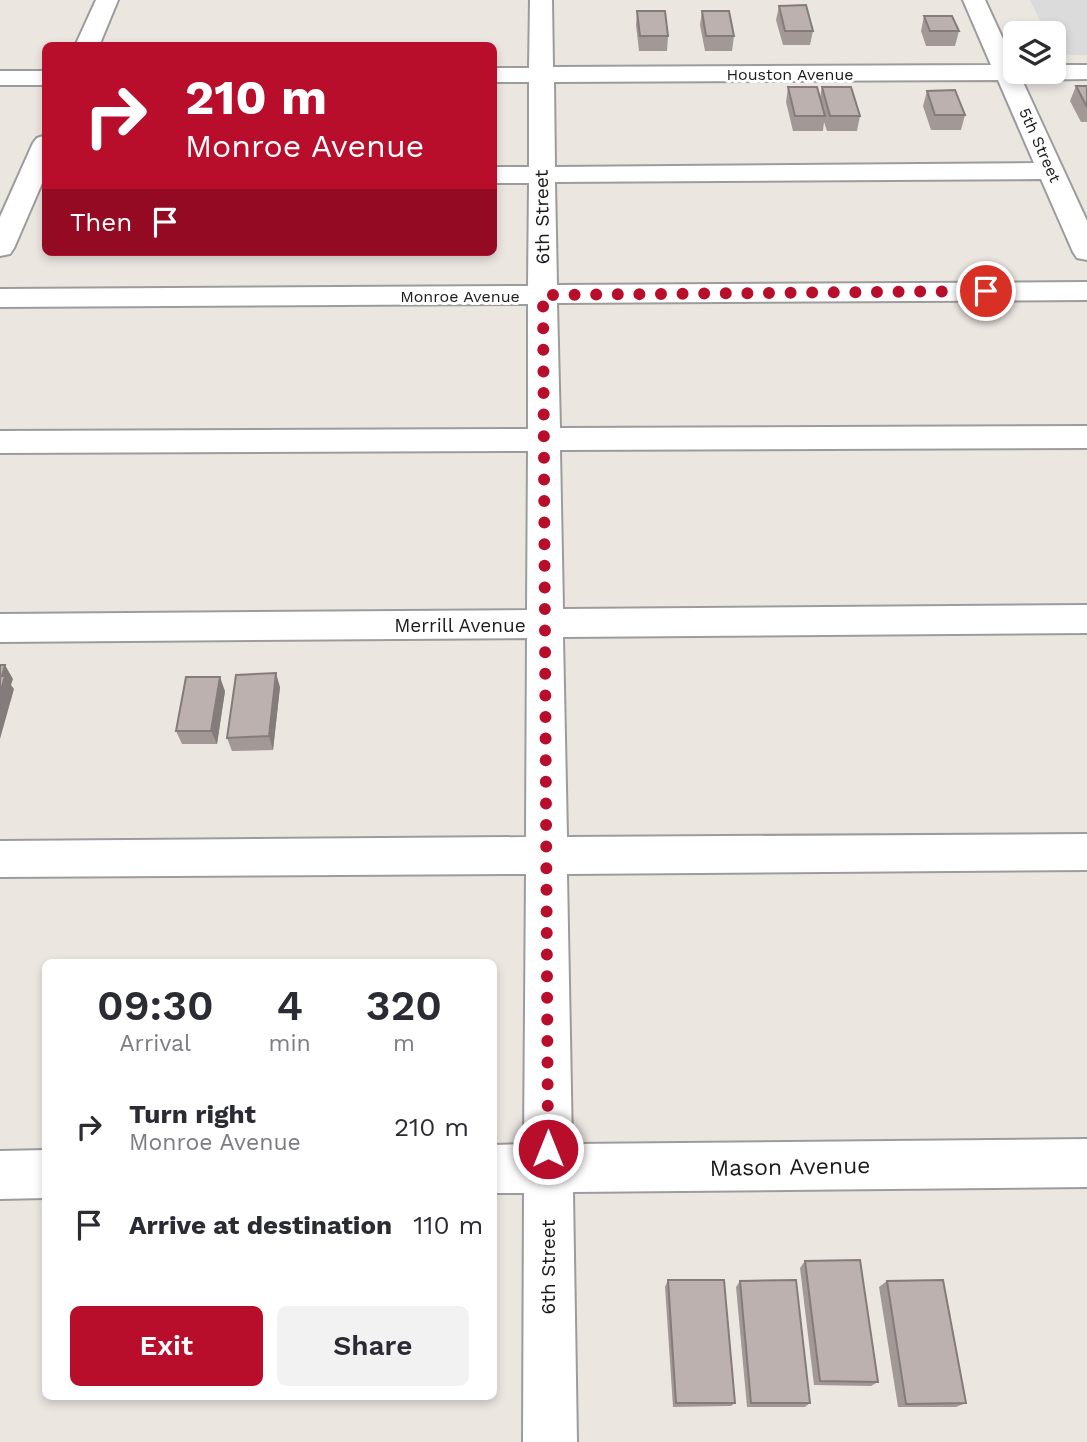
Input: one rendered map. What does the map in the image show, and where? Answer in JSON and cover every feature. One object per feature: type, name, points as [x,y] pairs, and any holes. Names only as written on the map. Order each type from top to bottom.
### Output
[{"type":"street","points":[[89,42],[107,0]]},
{"type":"street","name":"6th Street","points":[[541,0],[550,1442]]},
{"type":"street","name":"5th Street","points":[[974,0],[1003,62]]},
{"type":"street","name":"Houston Avenue","points":[[1066,72],[1087,72]]},
{"type":"street","name":"Houston Avenue","points":[[497,75],[1003,73]]},
{"type":"street","points":[[0,78],[42,78]]},
{"type":"street","name":"5th Street","points":[[1013,84],[1087,252]]},
{"type":"street","points":[[497,176],[1051,171]]},
{"type":"street","points":[[0,177],[38,177],[0,247]]},
{"type":"street","name":"Monroe Avenue","points":[[0,298],[1087,291]]},
{"type":"street","points":[[0,442],[1087,437]]},
{"type":"street","name":"Merrill Avenue","points":[[0,628],[1087,619]]},
{"type":"street","points":[[0,859],[1087,852]]},
{"type":"street","name":"Mason Avenue","points":[[497,1169],[1087,1163]]},
{"type":"street","points":[[0,1175],[42,1174]]},
{"type":"shaded area","points":[[1030,0],[1087,0],[1087,55],[1066,55],[1066,21],[1040,21]]},
{"type":"building","points":[[806,5],[813,31],[785,31],[779,6]]},
{"type":"building","points":[[637,11],[665,11],[668,36],[640,36]]},
{"type":"building","points":[[702,11],[729,11],[734,36],[706,36]]},
{"type":"building","points":[[924,16],[952,16],[959,31],[930,31]]},
{"type":"building","points":[[1076,86],[1087,86],[1087,107]]},
{"type":"building","points":[[788,87],[817,87],[825,116],[795,116]]},
{"type":"building","points":[[822,87],[851,87],[860,116],[830,116]]},
{"type":"building","points":[[955,90],[965,115],[935,115],[927,91]]},
{"type":"building","points":[[0,665],[5,665],[2,676],[5,676],[0,694]]},
{"type":"building","points":[[276,673],[269,736],[227,738],[236,675]]},
{"type":"building","points":[[186,677],[220,677],[211,731],[176,731]]},
{"type":"building","points":[[860,1260],[878,1382],[820,1381],[805,1261]]},
{"type":"building","points":[[668,1280],[724,1280],[735,1403],[676,1403]]},
{"type":"building","points":[[796,1280],[810,1403],[751,1403],[740,1281]]},
{"type":"building","points":[[943,1280],[966,1403],[906,1404],[887,1281]]},
{"type":"route","points":[[548,1149],[543,295],[986,291]]}]
